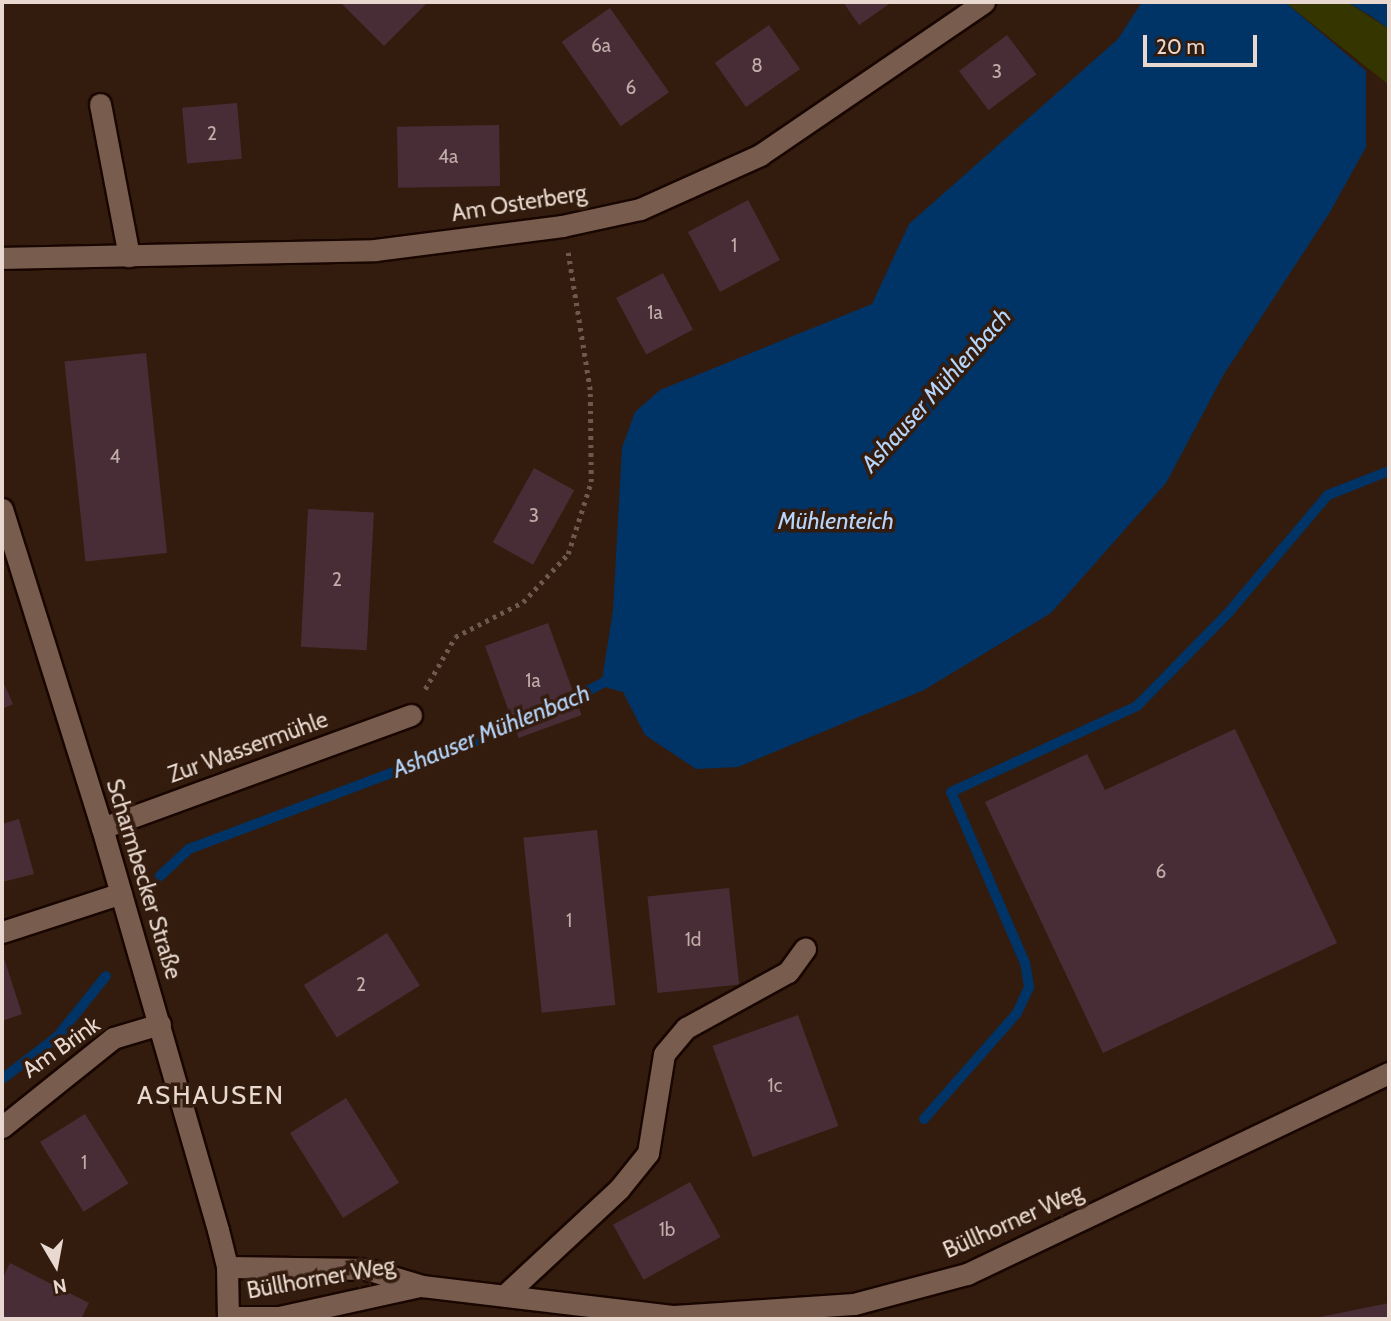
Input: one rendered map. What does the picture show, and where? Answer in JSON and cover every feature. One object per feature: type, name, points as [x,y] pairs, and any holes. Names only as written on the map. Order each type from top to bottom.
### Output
[{"type":"street","name":"Am Osterberg","points":[[2,258],[374,250],[562,226],[640,209],[760,155],[984,2]]},
{"type":"street","points":[[100,104],[129,256]]},
{"type":"street","name":"Scharmbecker Straße","points":[[2,509],[160,1024],[227,1267],[228,1318]]},
{"type":"street","name":"Zur Wassermühle","points":[[102,828],[411,715]]},
{"type":"street","points":[[2,932],[121,893]]},
{"type":"street","points":[[505,1295],[619,1189],[648,1153],[664,1054],[687,1028],[788,972],[805,949]]},
{"type":"street","name":"Am Brink","points":[[2,1128],[113,1038],[160,1024]]},
{"type":"street","name":"Büllhorner Weg","points":[[227,1267],[366,1269],[422,1286],[675,1318],[861,1312],[967,1274],[1389,1073]]},
{"type":"street","name":"Büllhorner Weg","points":[[228,1318],[279,1317],[422,1286]]},
{"type":"path","points":[[411,715],[455,637],[523,602],[568,554],[591,482],[590,390],[562,226]]},
{"type":"shaded area","points":[[1285,2],[1347,2],[1389,29],[1389,85]]},
{"type":"water","name":"Mühlenteich","points":[[1142,2],[1285,2],[1366,71],[1366,147],[1330,212],[1224,374],[1166,483],[1051,613],[924,690],[738,767],[696,769],[645,735],[623,692],[601,686],[613,611],[622,448],[635,412],[660,390],[872,304],[909,224],[1118,39]]},
{"type":"water","points":[[1347,2],[1389,2],[1389,29],[1371,16]]},
{"type":"building","points":[[340,2],[428,2],[384,46]]},
{"type":"building","points":[[843,2],[892,2],[859,25]]},
{"type":"building","points":[[610,8],[669,92],[621,126],[562,42]]},
{"type":"building","points":[[769,25],[800,69],[746,107],[715,63]]},
{"type":"building","points":[[1007,35],[1036,74],[989,110],[959,71]]},
{"type":"building","points":[[237,103],[242,159],[187,164],[182,108]]},
{"type":"building","points":[[499,125],[500,186],[398,188],[397,127]]},
{"type":"building","points":[[748,200],[780,260],[720,292],[688,232]]},
{"type":"building","points":[[663,273],[693,330],[646,354],[616,298]]},
{"type":"building","points":[[146,353],[167,553],[85,561],[64,362]]},
{"type":"building","points":[[534,468],[574,490],[533,565],[493,542]]},
{"type":"building","points":[[308,509],[374,512],[367,650],[301,647]]},
{"type":"building","points":[[548,623],[582,715],[519,738],[485,646]]},
{"type":"building","points":[[2,679],[13,704],[2,709]]},
{"type":"building","points":[[1235,729],[1337,943],[1103,1053],[985,802],[1087,754],[1105,790]]},
{"type":"building","points":[[19,819],[34,874],[2,882],[2,824]]},
{"type":"building","points":[[597,830],[615,1005],[542,1013],[523,838]]},
{"type":"building","points":[[729,888],[739,984],[658,993],[647,897]]},
{"type":"building","points":[[387,933],[420,986],[337,1038],[304,985]]},
{"type":"building","points":[[4,958],[22,1014],[2,1021],[2,959]]},
{"type":"building","points":[[798,1015],[838,1126],[753,1157],[712,1046]]},
{"type":"building","points":[[346,1098],[399,1183],[343,1218],[290,1133]]},
{"type":"building","points":[[85,1114],[128,1184],[84,1212],[40,1142]]},
{"type":"building","points":[[690,1182],[721,1237],[644,1280],[613,1225]]},
{"type":"building","points":[[10,1263],[89,1303],[81,1319],[2,1319],[2,1279]]},
{"type":"building","points":[[1389,1303],[1389,1319],[1315,1318]]},
{"type":"waterway","points":[[924,1119],[1017,1013],[1029,987],[1025,963],[951,792],[1137,706],[1229,612],[1328,495],[1389,471]]},
{"type":"waterway","name":"Ashauser Mühlenbach","points":[[563,704],[610,679]]},
{"type":"waterway","name":"Ashauser Mühlenbach","points":[[160,876],[189,849],[526,722]]},
{"type":"waterway","name":"Ashauser Mühlenbach","points":[[2,1079],[57,1037],[106,976]]},
{"type":"district","name":"ASHAUSEN","points":[[211,1096]]}]
